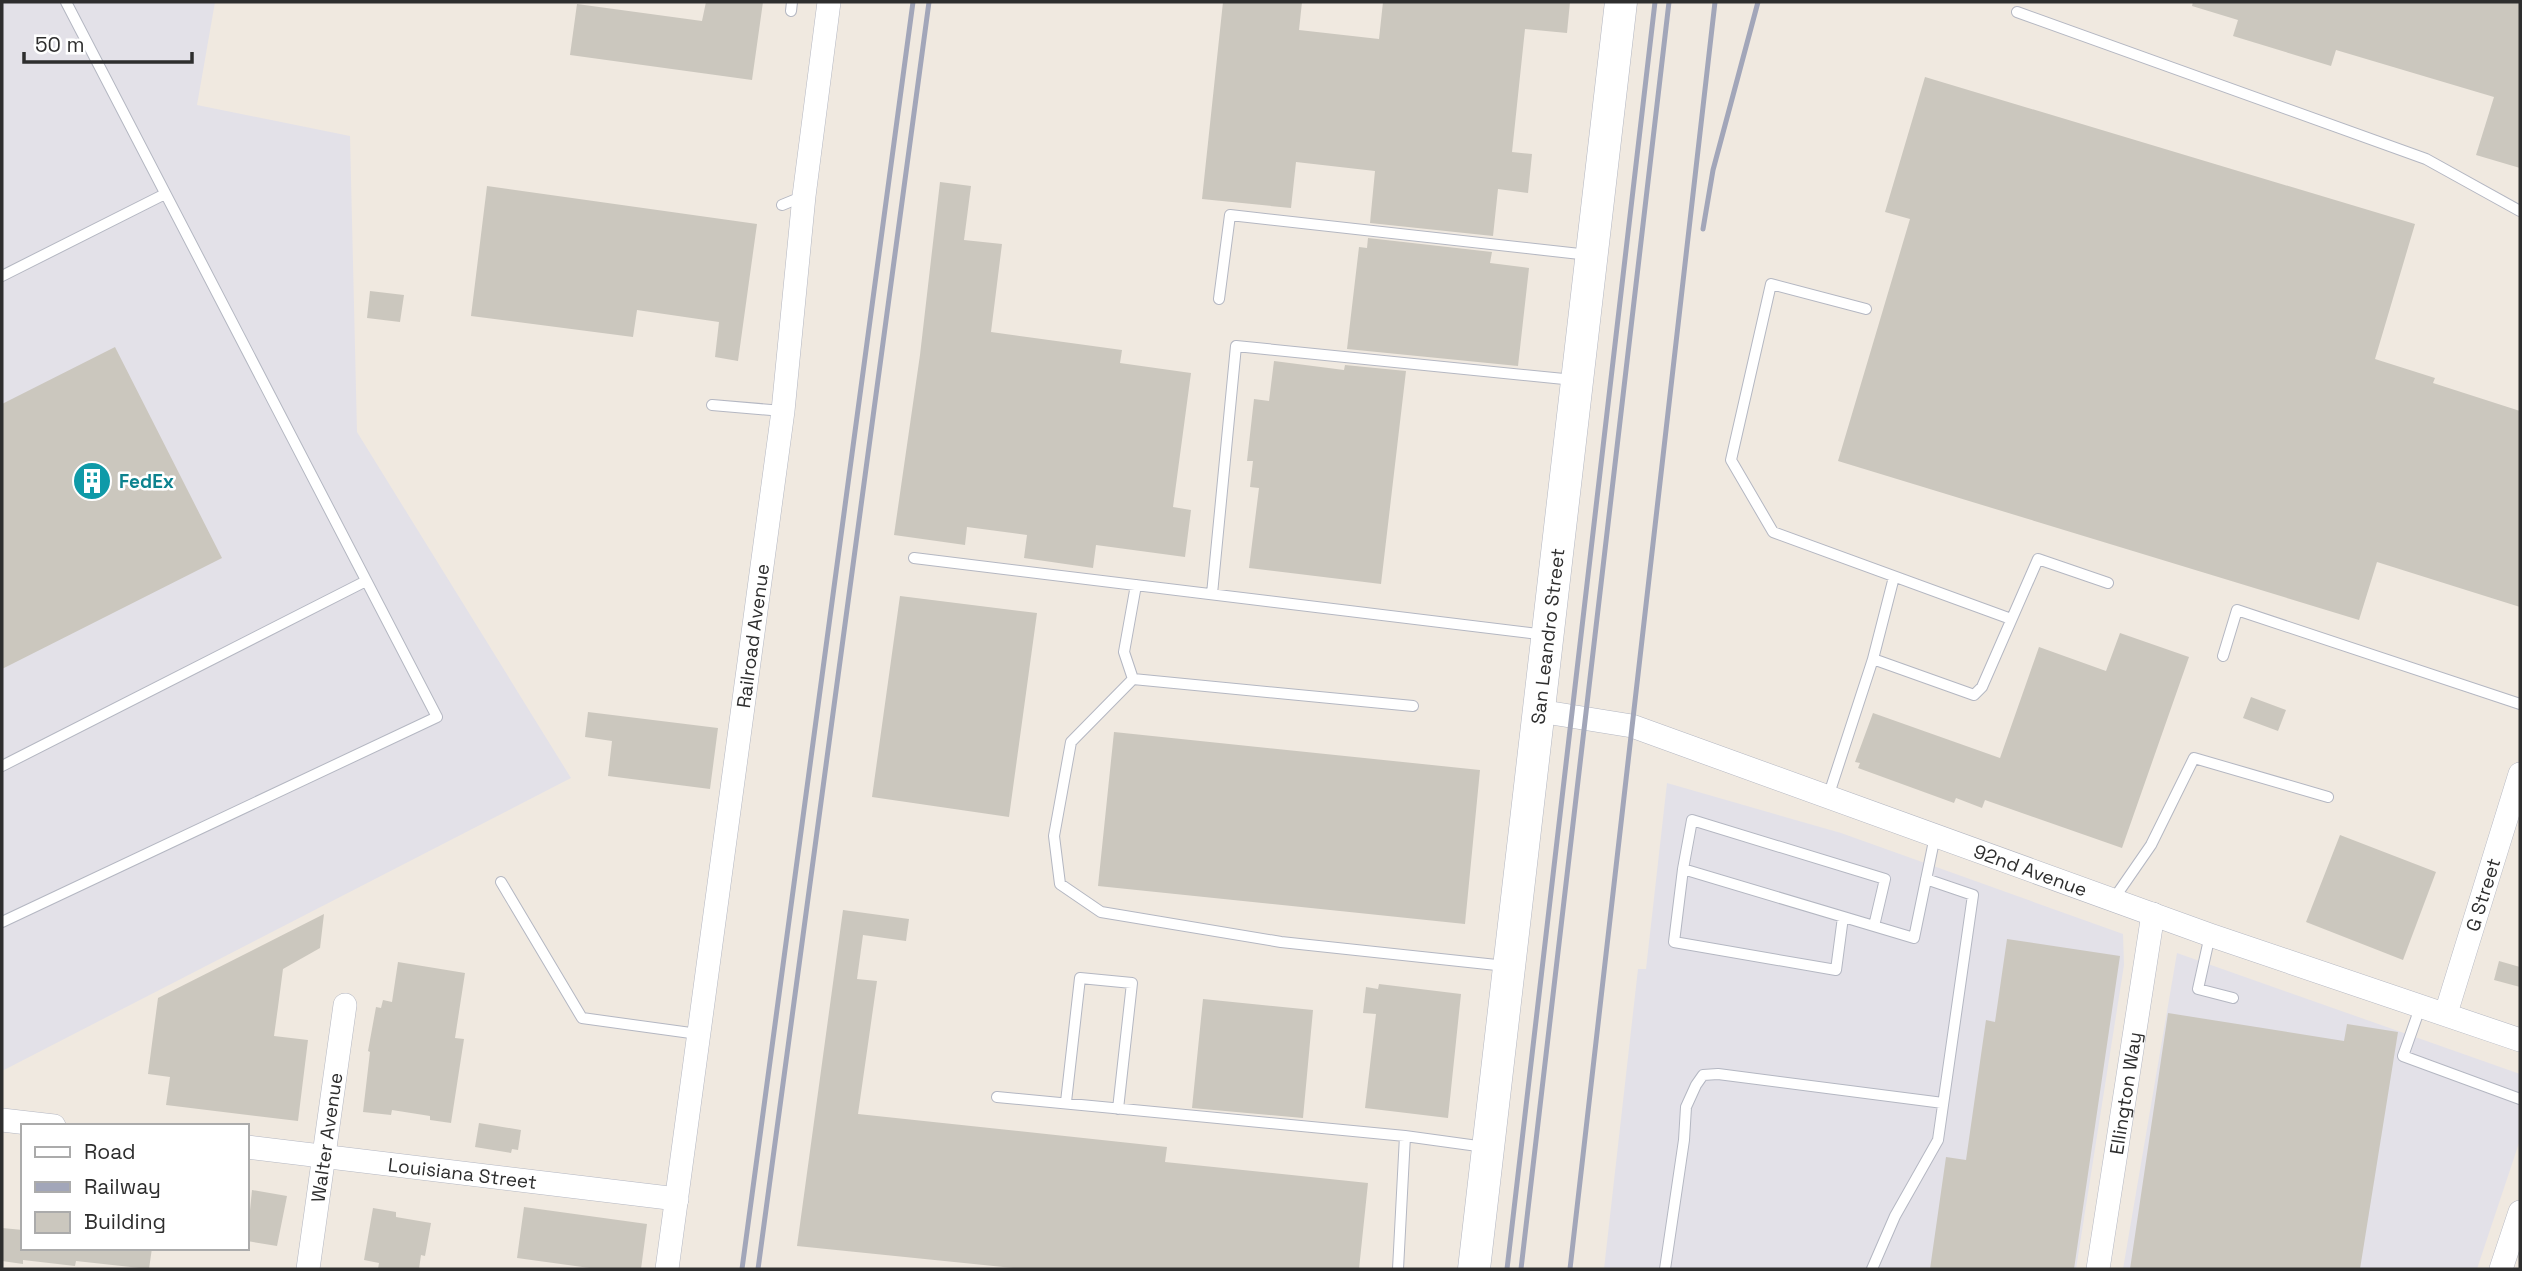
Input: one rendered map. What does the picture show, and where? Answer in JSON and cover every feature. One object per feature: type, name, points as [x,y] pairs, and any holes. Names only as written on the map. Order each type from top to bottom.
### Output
[{"type":"main road","name":"San Leandro Street","points":[[1474,1269],[1622,2]]},
{"type":"street","name":"Railroad Avenue","points":[[667,1269],[783,411],[804,196],[829,2]]},
{"type":"street","name":"92nd Avenue","points":[[1539,711],[1632,726],[2210,935],[2421,1004],[2520,1040]]},
{"type":"street","name":"G Street","points":[[2446,1013],[2520,774]]},
{"type":"street","name":"Ellington Way","points":[[2098,1269],[2153,914]]},
{"type":"street","name":"Walter Avenue","points":[[307,1269],[345,1005]]},
{"type":"street","points":[[2,1120],[37,1124]]},
{"type":"street","name":"Louisiana Street","points":[[248,1147],[677,1199]]},
{"type":"street","points":[[2501,1269],[2520,1212]]},
{"type":"lane","points":[[2,922],[437,717],[65,2]]},
{"type":"lane","points":[[2017,12],[2426,159],[2520,211]]},
{"type":"lane","points":[[2,276],[165,194]]},
{"type":"lane","points":[[782,205],[804,196]]},
{"type":"lane","points":[[1219,299],[1230,215],[1592,255]]},
{"type":"lane","points":[[1866,309],[1770,284],[1731,460],[1773,532],[2011,619]]},
{"type":"lane","points":[[1212,594],[1236,346],[1578,380]]},
{"type":"lane","points":[[712,405],[783,411]]},
{"type":"lane","points":[[914,558],[1548,636]]},
{"type":"lane","points":[[1873,659],[1974,695],[1982,687],[2038,559],[2108,583]]},
{"type":"lane","points":[[1828,797],[1873,659],[1894,577]]},
{"type":"lane","points":[[2,766],[366,581]]},
{"type":"lane","points":[[1133,679],[1124,652],[1136,585]]},
{"type":"lane","points":[[2223,656],[2237,610],[2520,704]]},
{"type":"lane","points":[[1133,679],[1413,706]]},
{"type":"lane","points":[[1133,679],[1072,742],[1054,836],[1060,884],[1101,912],[1281,942],[1509,967]]},
{"type":"lane","points":[[2113,900],[2151,845],[2194,758],[2328,797]]},
{"type":"lane","points":[[1843,917],[1836,970],[1674,942],[1692,820],[1885,879],[1874,926]]},
{"type":"lane","points":[[1683,869],[1914,938],[1935,836]]},
{"type":"lane","points":[[1872,1269],[1895,1216],[1938,1140],[1973,895],[1926,879]]},
{"type":"lane","points":[[501,882],[582,1018],[698,1034]]},
{"type":"lane","points":[[2210,935],[2198,989],[2233,998]]},
{"type":"lane","points":[[1066,1102],[1080,978],[1132,983],[1118,1109]]},
{"type":"lane","points":[[2421,1004],[2403,1056],[2520,1099]]},
{"type":"lane","points":[[1665,1269],[1684,1140],[1686,1107],[1703,1076],[1718,1074],[1943,1103]]},
{"type":"lane","points":[[997,1097],[1405,1136],[1488,1147]]},
{"type":"lane","points":[[1398,1269],[1405,1136]]},
{"type":"shaded area","points":[[2,2],[215,2],[197,105],[350,136],[357,432],[571,778],[2,1071]]},
{"type":"shaded area","points":[[1667,783],[1841,833],[2123,934],[2124,965],[2076,1269],[1604,1269],[1638,969],[1646,969]]},
{"type":"shaded area","points":[[2177,953],[2520,1074],[2520,1140],[2477,1269],[2123,1269]]},
{"type":"building","points":[[706,2],[763,2],[752,80],[570,55],[577,4],[702,21]]},
{"type":"building","points":[[1223,2],[1302,2],[1299,30],[1379,39],[1383,2],[1570,2],[1567,33],[1525,29],[1512,152],[1532,154],[1528,193],[1498,189],[1493,236],[1370,223],[1375,171],[1296,162],[1291,208],[1202,199]]},
{"type":"building","points":[[2193,2],[2520,2],[2520,168],[2476,155],[2494,97],[2336,50],[2331,66],[2233,36],[2238,20],[2192,6]]},
{"type":"building","points":[[1925,77],[2415,224],[2375,359],[2435,378],[2433,383],[2520,411],[2520,607],[2377,562],[2359,620],[1838,461],[1910,219],[1885,212]]},
{"type":"building","points":[[940,182],[971,186],[964,240],[1002,244],[991,332],[1122,350],[1120,363],[1191,373],[1173,507],[1191,510],[1185,557],[1096,545],[1093,568],[1024,558],[1027,535],[967,527],[965,545],[894,535],[920,355]]},
{"type":"building","points":[[487,186],[757,224],[738,361],[715,357],[719,322],[637,310],[633,337],[471,316]]},
{"type":"building","points":[[1368,238],[1492,252],[1490,263],[1529,268],[1518,366],[1347,349],[1359,247],[1367,248]]},
{"type":"building","points":[[370,291],[404,295],[400,322],[367,318]]},
{"type":"building","name":"FedEx","points":[[115,347],[222,558],[2,669],[2,404]]},
{"type":"building","points":[[1274,361],[1344,370],[1345,365],[1406,371],[1381,584],[1249,568],[1259,488],[1250,487],[1253,461],[1247,461],[1254,399],[1269,401]]},
{"type":"building","points":[[900,596],[1037,613],[1009,817],[872,797]]},
{"type":"building","points":[[2120,633],[2189,657],[2122,848],[1985,800],[1982,808],[1956,798],[1954,803],[1858,768],[1860,763],[1855,762],[1873,713],[2000,758],[2039,647],[2106,671]]},
{"type":"building","points":[[2251,697],[2286,710],[2278,731],[2243,718]]},
{"type":"building","points":[[588,712],[718,728],[710,789],[608,776],[612,741],[585,737]]},
{"type":"building","points":[[1114,732],[1480,770],[1465,924],[1098,886]]},
{"type":"building","points":[[2340,835],[2436,872],[2403,960],[2306,922]]},
{"type":"building","points":[[843,910],[909,919],[906,941],[863,935],[857,979],[877,981],[858,1114],[1167,1147],[1165,1162],[1368,1183],[1359,1269],[1022,1269],[797,1246]]},
{"type":"building","points":[[324,914],[320,948],[283,969],[274,1036],[308,1040],[298,1121],[166,1105],[170,1077],[148,1074],[158,998]]},
{"type":"building","points":[[2007,939],[2120,956],[2074,1269],[1930,1269],[1946,1157],[1966,1160],[1986,1020],[1995,1022]]},
{"type":"building","points":[[2499,961],[2520,967],[2520,987],[2494,980]]},
{"type":"building","points":[[398,962],[465,973],[455,1038],[464,1039],[451,1123],[430,1120],[430,1116],[392,1110],[391,1115],[363,1112],[368,1051],[376,1007],[381,1008],[383,1000],[392,1002]]},
{"type":"building","points":[[1379,984],[1461,994],[1448,1118],[1365,1108],[1376,1014],[1363,1013],[1366,987],[1378,989]]},
{"type":"building","points":[[1203,999],[1313,1010],[1303,1118],[1192,1108]]},
{"type":"building","points":[[2168,1013],[2344,1041],[2347,1024],[2398,1032],[2360,1269],[2130,1269]]},
{"type":"building","points":[[479,1123],[521,1130],[518,1150],[512,1149],[511,1153],[475,1147]]},
{"type":"building","points":[[252,1190],[287,1196],[277,1246],[248,1241]]},
{"type":"building","points":[[524,1207],[647,1224],[641,1269],[597,1269],[517,1258]]},
{"type":"building","points":[[373,1208],[396,1212],[396,1217],[431,1223],[425,1256],[421,1255],[419,1269],[378,1269],[379,1263],[364,1260]]},
{"type":"building","points":[[2,1228],[21,1230],[21,1250],[152,1250],[149,1269],[76,1261],[75,1266],[23,1260],[23,1264],[2,1261]]},
{"type":"railway","points":[[742,1269],[913,2]]},
{"type":"railway","points":[[758,1269],[929,2]]},
{"type":"railway","points":[[1507,1269],[1655,2]]},
{"type":"railway","points":[[1521,1269],[1669,2]]},
{"type":"railway","points":[[1570,1269],[1715,2]]},
{"type":"railway","points":[[1703,229],[1713,170],[1758,2]]},
{"type":"place","name":"FedEx","points":[[92,481]]}]
